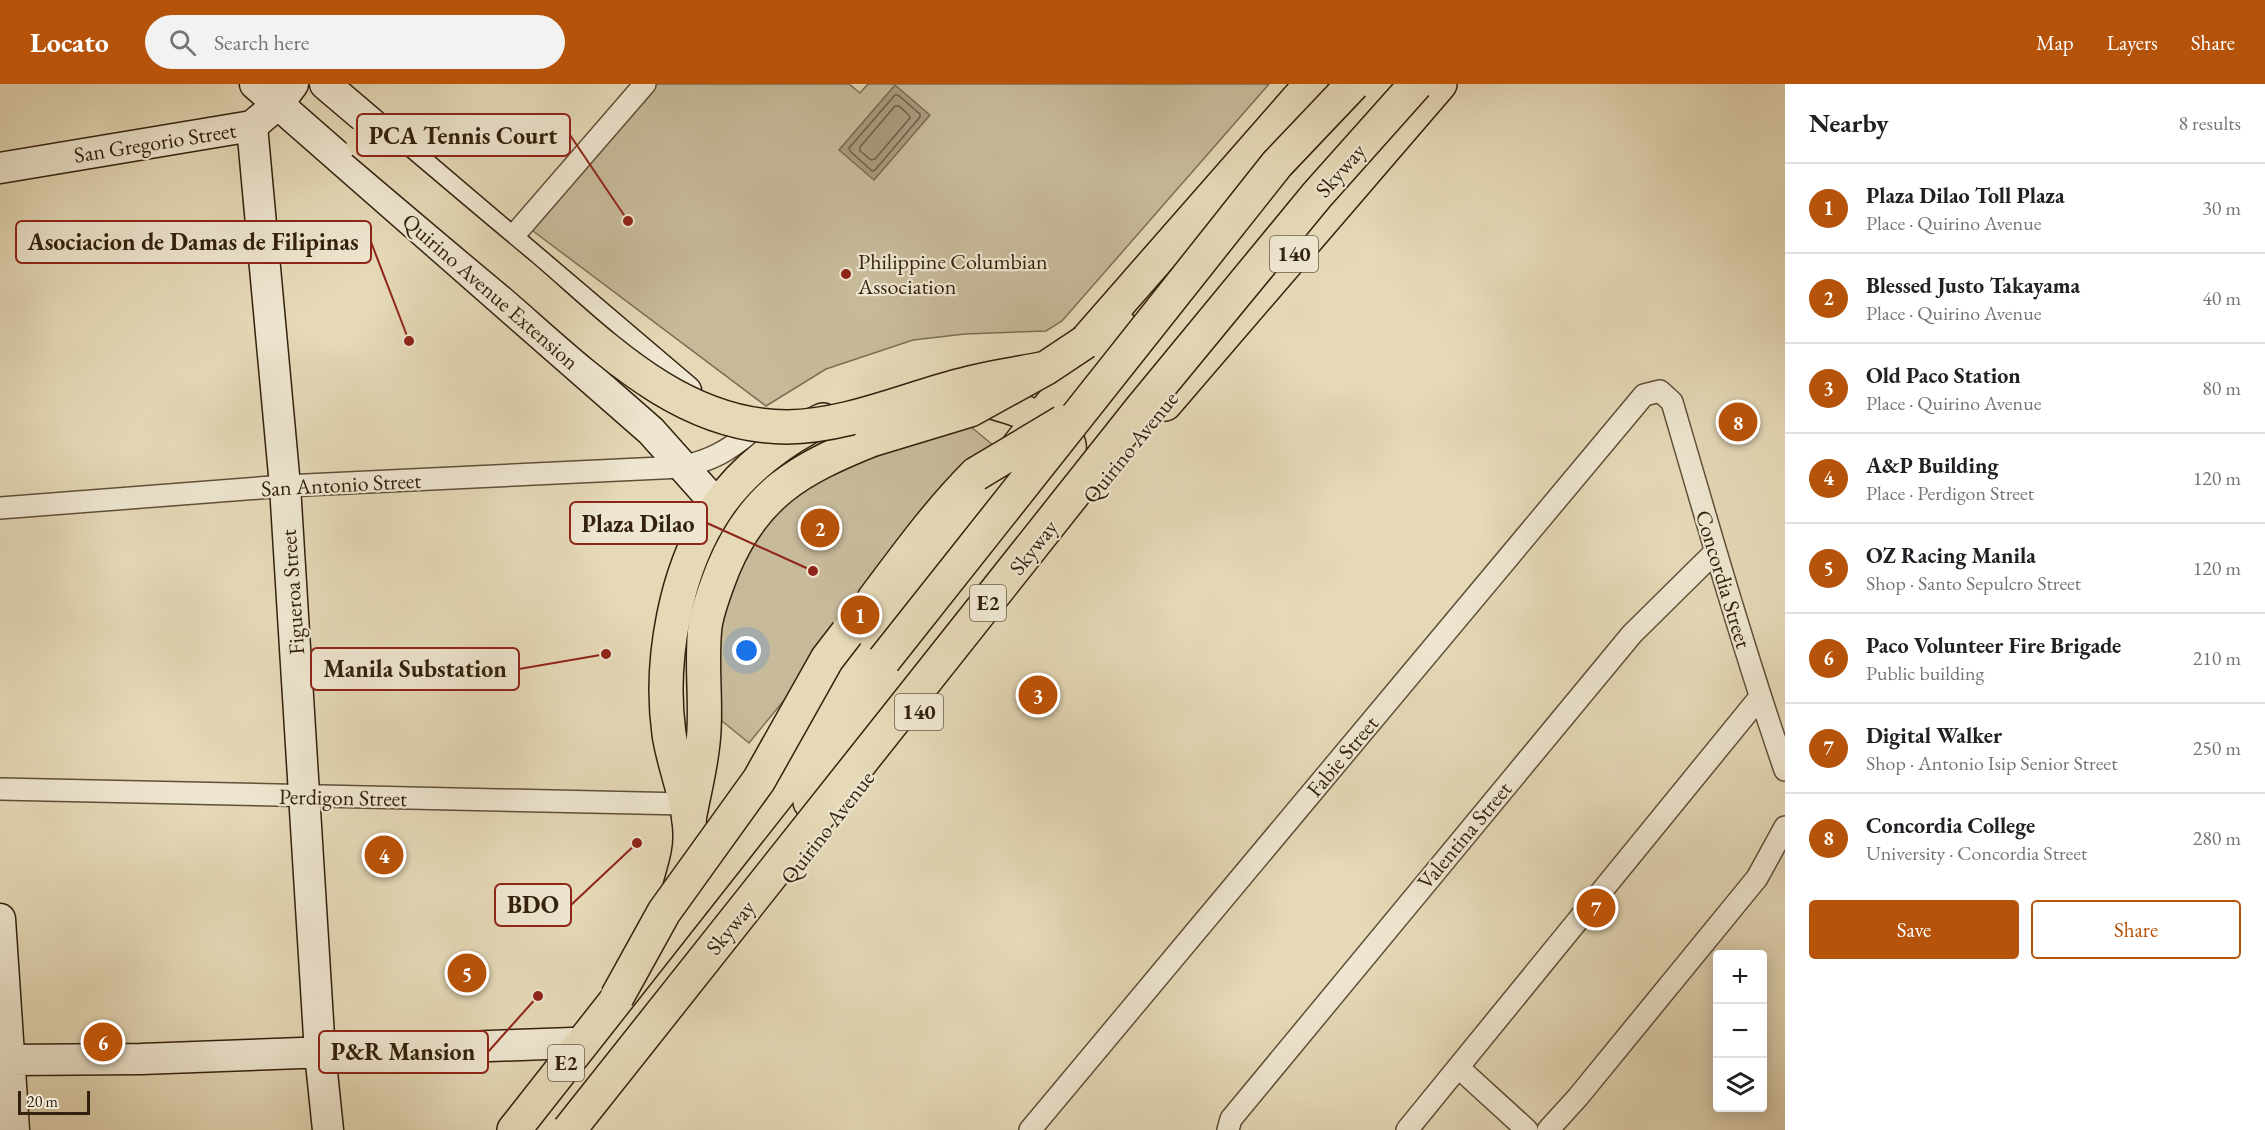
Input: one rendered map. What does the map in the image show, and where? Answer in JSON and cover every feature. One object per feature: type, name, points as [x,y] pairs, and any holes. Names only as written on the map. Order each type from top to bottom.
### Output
[{"type":"main road","name":"Quirino Avenue Extension","points":[[255,84],[286,94],[651,431],[718,506]]},
{"type":"main road","points":[[325,84],[704,406],[757,445],[788,440],[812,425],[864,403],[891,397],[990,386],[1025,378],[1060,367],[1107,340]]},
{"type":"main road","points":[[687,812],[704,732],[705,625],[715,589],[742,529],[764,502],[786,482],[831,456],[882,436],[970,410],[1046,368],[1085,342],[1311,84]]},
{"type":"main road","points":[[512,1130],[572,1043],[632,964],[679,891],[1040,418],[1334,84]]},
{"type":"main road","name":"Skyway","points":[[512,1130],[1270,173],[1353,84]]},
{"type":"main road","points":[[874,598],[951,499],[976,474],[1078,412],[1111,384],[1369,84]]},
{"type":"main road","name":"Skyway","points":[[569,1130],[1140,410],[1317,195],[1416,84]]},
{"type":"main road","name":"Quirino Avenue","points":[[586,1130],[1156,414],[1440,84]]},
{"type":"main road","name":"San Gregorio Street","points":[[0,168],[252,126],[286,94]]},
{"type":"main road","name":"Figueroa Street","points":[[252,126],[285,486],[320,1053],[328,1130]]},
{"type":"main road","points":[[363,142],[639,375],[676,397],[716,416],[757,425],[788,427],[825,423],[896,405],[963,384],[1046,368]]},
{"type":"main road","points":[[920,394],[961,395],[1001,403],[1040,418],[1065,435],[1070,444],[1103,479]]},
{"type":"main road","points":[[689,1000],[718,925],[1068,454],[1070,444]]},
{"type":"main road","points":[[679,891],[688,858],[687,812],[670,736],[665,694],[670,639],[682,587],[695,548],[718,506],[757,445]]},
{"type":"main road","points":[[617,997],[664,912],[759,780],[827,659],[848,633]]},
{"type":"main road","points":[[0,919],[5,1060],[14,1130]]},
{"type":"main road","points":[[5,1060],[320,1053],[572,1043]]},
{"type":"street","points":[[510,240],[645,84]]},
{"type":"street","name":"Concordia Street","points":[[1660,392],[1672,402],[1715,552],[1785,770]]},
{"type":"street","name":"Fabie Street","points":[[1030,1130],[1644,395],[1660,392]]},
{"type":"street","name":"San Antonio Street","points":[[682,466],[757,445]]},
{"type":"street","name":"San Antonio Street","points":[[0,508],[285,486],[682,466],[757,445]]},
{"type":"street","name":"Valentina Street","points":[[1228,1130],[1231,1119],[1632,634],[1715,552]]},
{"type":"street","points":[[1407,1130],[1760,697]]},
{"type":"street","name":"Perdigon Street","points":[[0,789],[304,796],[687,812]]},
{"type":"street","points":[[1548,1130],[1578,1097],[1757,878],[1785,827]]},
{"type":"street","points":[[1459,1068],[1527,1130]]},
{"type":"shaded area","name":"Philippine Columbian Association","points":[[652,84],[849,84],[860,93],[868,84],[1269,84],[1062,321],[1046,331],[965,334],[913,340],[826,369],[766,406],[529,228]]},
{"type":"shaded area","points":[[959,417],[993,445],[749,743],[717,717],[715,636],[757,496]]},
{"type":"water","points":[[895,85],[930,115],[874,180],[839,150]]},
{"type":"tunnel","points":[[847,633],[874,599]]},
{"type":"place","name":"PCA Tennis Court","points":[[628,221]]},
{"type":"place","name":"Philippine Columbian Association","points":[[846,274]]},
{"type":"place","name":"Asociacion de Damas de Filipinas","points":[[409,341]]},
{"type":"place","name":"Concordia College","points":[[1738,422]]},
{"type":"place","name":"Blessed Justo Takayama","points":[[820,528]]},
{"type":"place","name":"Plaza Dilao","points":[[813,571]]},
{"type":"place","name":"Plaza Dilao Toll Plaza","points":[[860,615]]},
{"type":"place","name":"Manila Substation","points":[[606,654]]},
{"type":"place","name":"Old Paco Station","points":[[1038,695]]},
{"type":"place","name":"BDO","points":[[637,843]]},
{"type":"place","name":"A&P Building","points":[[384,855]]},
{"type":"place","name":"Digital Walker","points":[[1596,908]]},
{"type":"place","name":"OZ Racing Manila","points":[[467,973]]},
{"type":"place","name":"P&R Mansion","points":[[538,996]]},
{"type":"place","name":"Paco Volunteer Fire Brigade","points":[[103,1042]]}]
